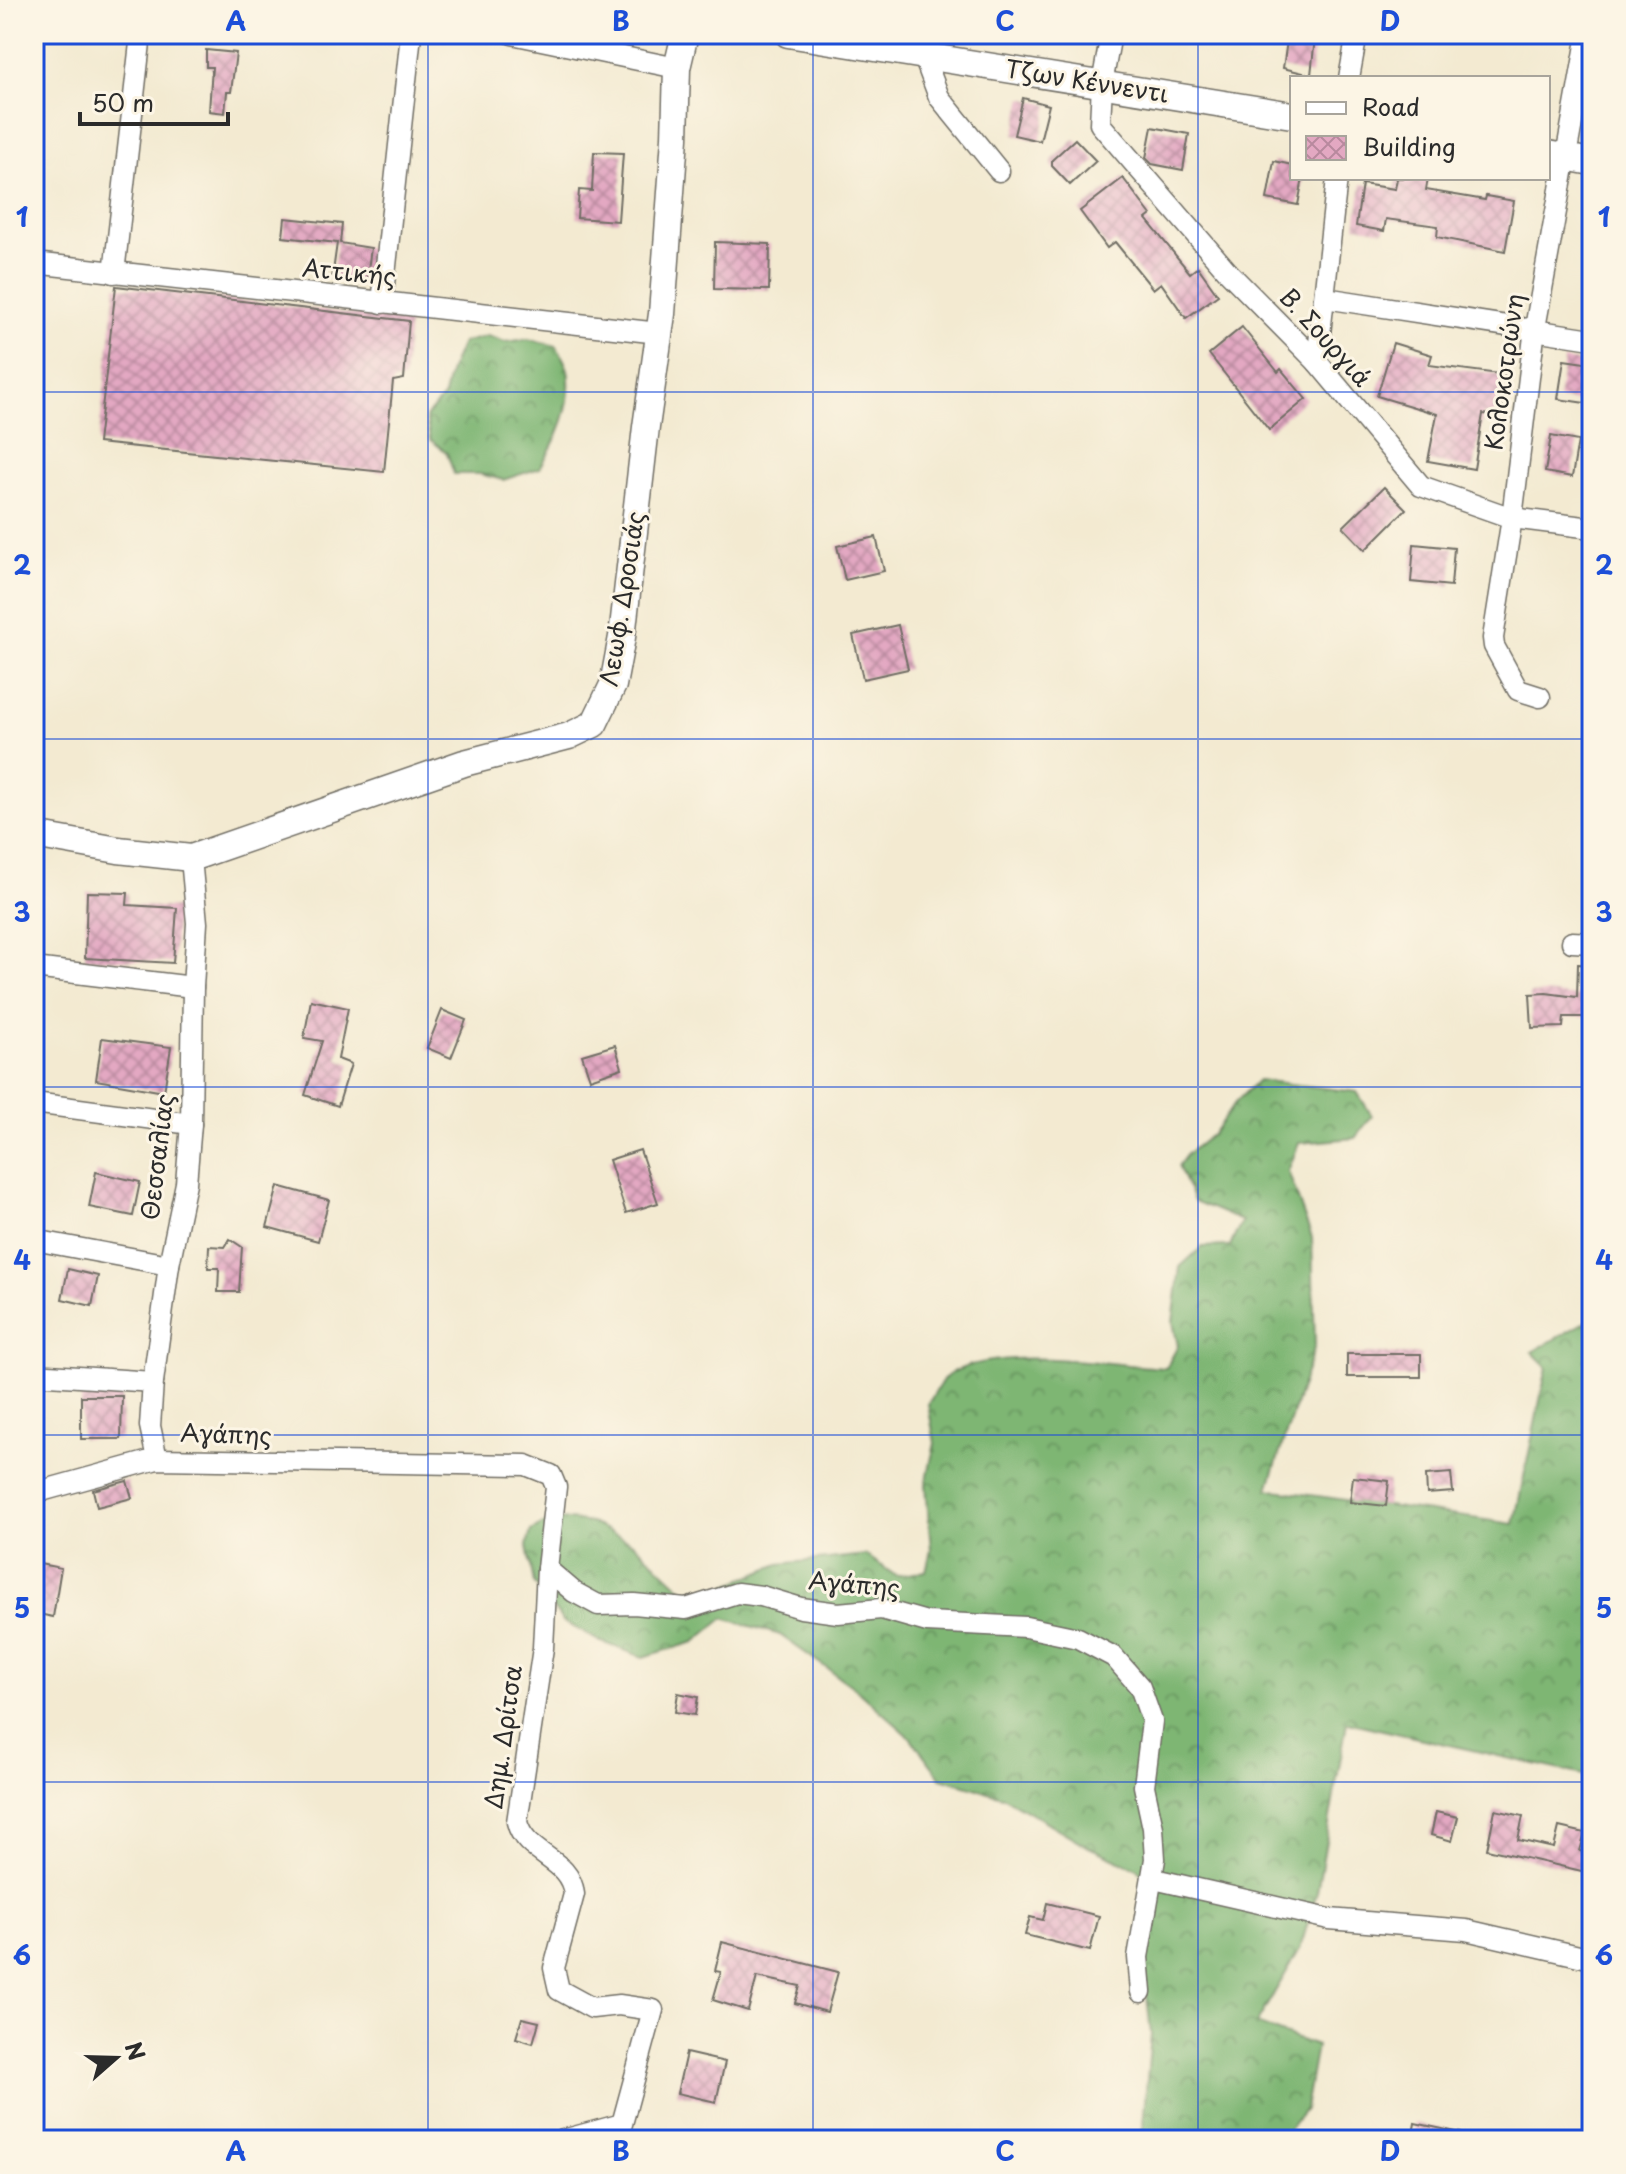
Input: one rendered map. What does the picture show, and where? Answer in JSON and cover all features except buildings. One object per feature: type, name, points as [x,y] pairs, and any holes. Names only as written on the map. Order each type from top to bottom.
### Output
[{"type":"street","points":[[114,273],[141,34]]},
{"type":"street","points":[[382,303],[411,34]]},
{"type":"street","points":[[512,34],[677,68]]},
{"type":"street","name":"Λεωφ. Δροσιάς","points":[[34,835],[118,850],[191,858],[464,763],[569,736],[594,724],[613,685],[622,637],[659,333],[675,138],[677,68],[685,34]]},
{"type":"street","name":"Τζων Κέννεντι","points":[[788,34],[877,41],[924,57],[1290,115]]},
{"type":"street","name":"Β. Σουργιά","points":[[1111,34],[1102,84],[1099,120],[1103,127],[1228,272],[1317,362],[1421,486],[1512,518],[1592,528]]},
{"type":"street","points":[[1349,76],[1357,34]]},
{"type":"street","name":"Κολοκοτρώνη","points":[[1540,697],[1518,690],[1493,641],[1512,518],[1535,328],[1569,158],[1588,34]]},
{"type":"street","points":[[924,57],[940,99],[999,171]]},
{"type":"street","points":[[1317,362],[1337,180]]},
{"type":"street","name":"Αττικής","points":[[34,263],[659,333]]},
{"type":"street","points":[[1325,298],[1592,339]]},
{"type":"street","name":"Θεσσαλίας","points":[[157,1459],[150,1426],[153,1382],[169,1265],[186,1183],[191,1124],[197,923],[191,858]]},
{"type":"street","points":[[34,968],[193,987]]},
{"type":"street","points":[[34,1103],[191,1124]]},
{"type":"street","points":[[34,1240],[169,1265]]},
{"type":"street","points":[[34,1374],[153,1382]]},
{"type":"street","points":[[34,1493],[157,1459]]},
{"type":"street","name":"Αγάπης","points":[[157,1459],[526,1465],[551,1475],[557,1497],[547,1569],[574,1592],[598,1605],[634,1604],[686,1609],[737,1593],[838,1613],[881,1609],[927,1622],[1026,1627],[1078,1638],[1114,1657],[1140,1687],[1152,1721],[1144,1786],[1153,1828],[1155,1859],[1154,1879],[1138,1957],[1141,1992]]},
{"type":"street","name":"Δημ. Δρίτσα","points":[[547,1569],[543,1648],[517,1822],[524,1840],[559,1864],[573,1884],[574,1894],[554,1968],[559,1990],[592,2008],[619,2005],[653,2010],[622,2124],[563,2140]]},
{"type":"street","points":[[1154,1879],[1329,1919],[1466,1930],[1592,1959]]},
{"type":"green space","points":[[487,336],[505,342],[528,339],[557,346],[568,370],[566,409],[540,468],[503,480],[480,474],[454,474],[447,453],[430,439],[426,417],[444,396],[450,370],[462,343]]},
{"type":"green space","points":[[1258,1080],[1357,1092],[1372,1116],[1355,1138],[1299,1143],[1288,1171],[1312,1238],[1315,1345],[1268,1489],[1514,1524],[1547,1367],[1532,1352],[1592,1318],[1592,1777],[1347,1722],[1317,1892],[1300,1949],[1256,2024],[1316,2046],[1305,2109],[1281,2140],[1138,2140],[1142,2135],[1151,2034],[1143,1959],[1157,1894],[1138,1869],[1089,1847],[1002,1796],[941,1778],[910,1737],[856,1689],[780,1635],[724,1618],[695,1642],[643,1657],[599,1641],[563,1621],[534,1583],[527,1546],[531,1531],[554,1518],[591,1523],[635,1544],[688,1594],[723,1587],[779,1564],[866,1555],[896,1576],[926,1571],[931,1550],[926,1484],[935,1443],[928,1404],[941,1383],[950,1374],[970,1365],[996,1360],[1055,1359],[1166,1368],[1178,1346],[1173,1322],[1180,1267],[1202,1247],[1230,1246],[1242,1221],[1194,1201],[1178,1166],[1187,1154],[1213,1134],[1235,1103]]}]
